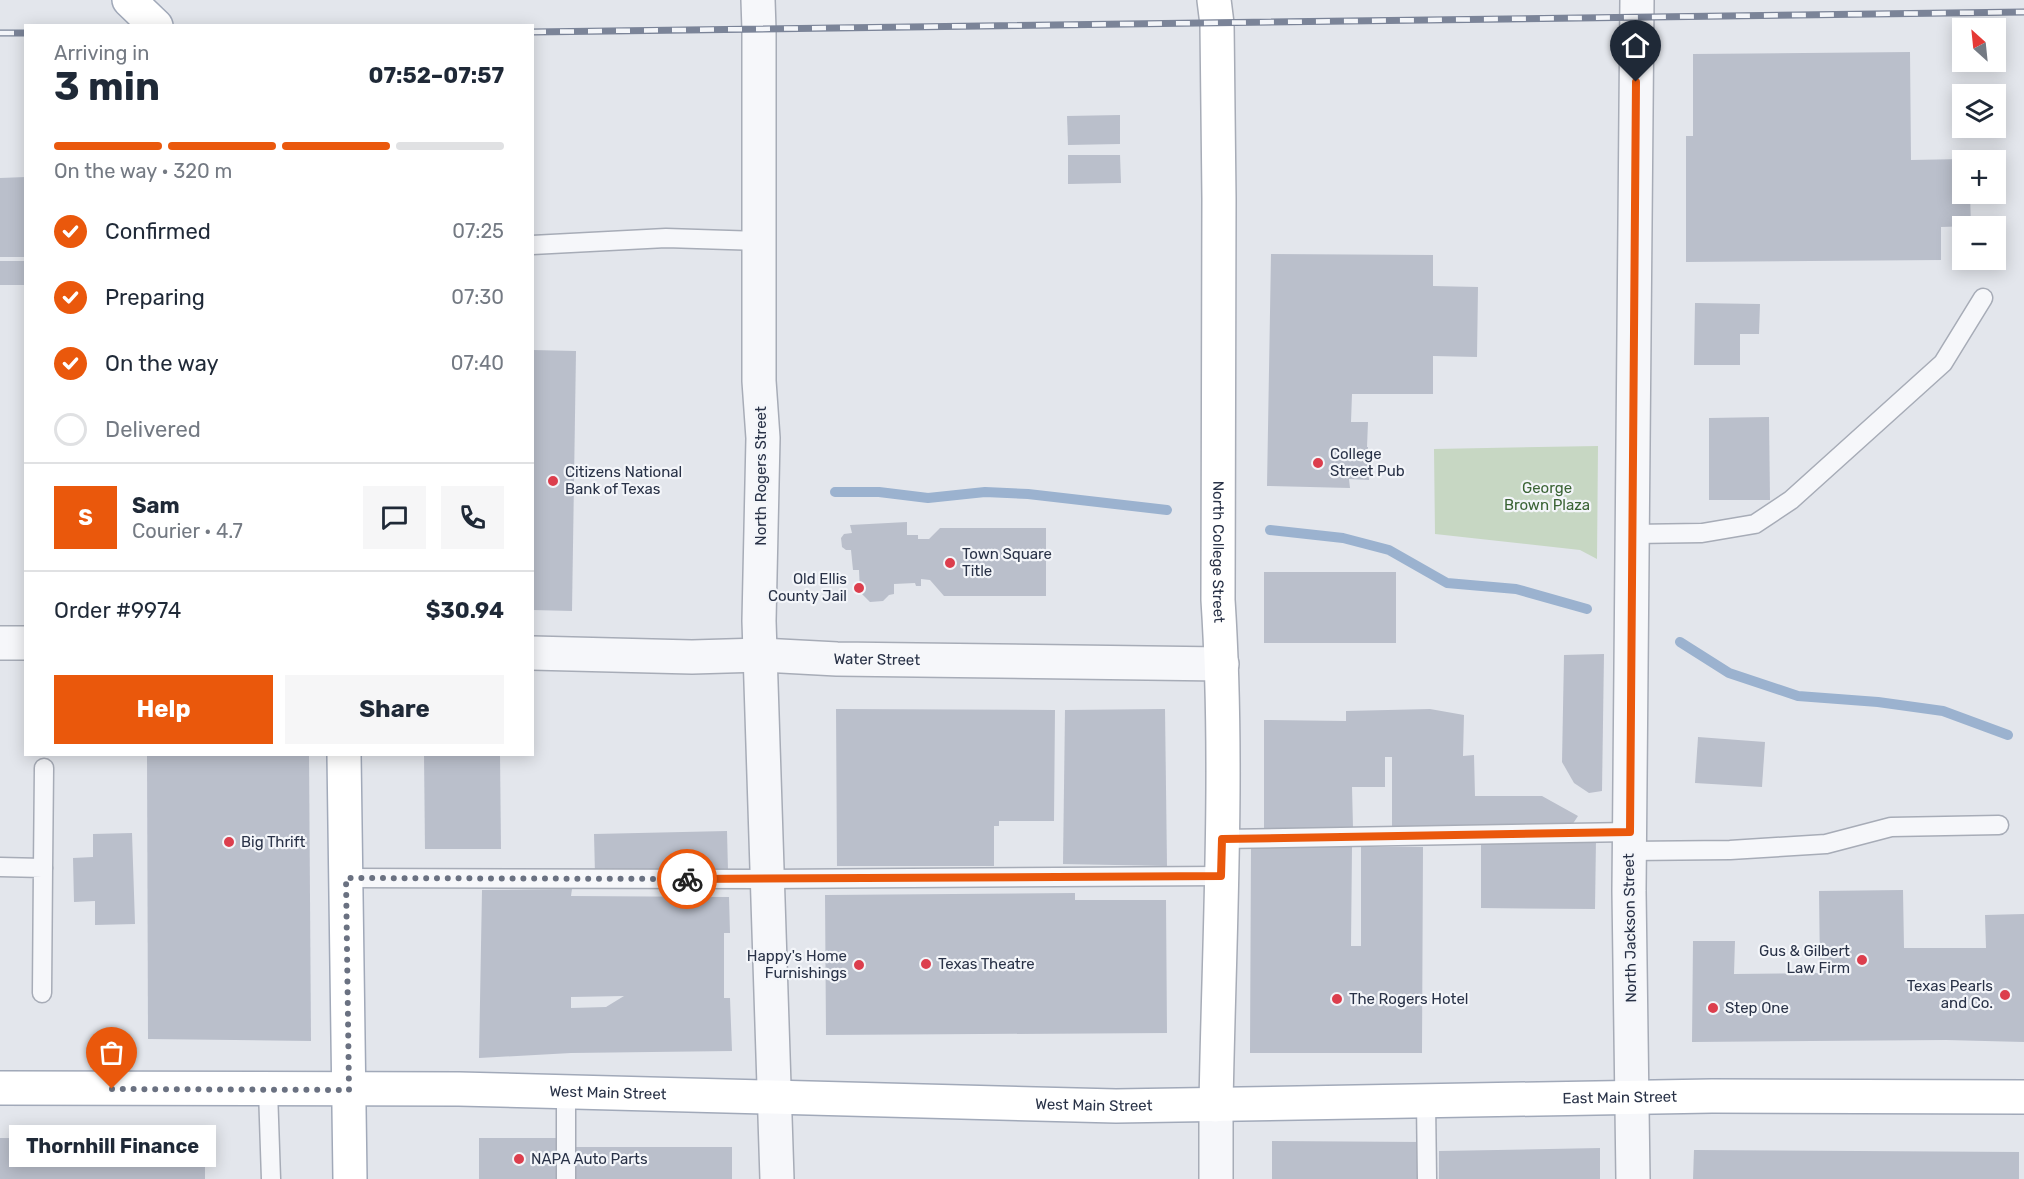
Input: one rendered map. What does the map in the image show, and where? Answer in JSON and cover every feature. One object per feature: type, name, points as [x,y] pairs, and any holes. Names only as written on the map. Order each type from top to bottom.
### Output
[{"type":"main road","points":[[129,0],[154,24]]},
{"type":"main road","name":"North College Street","points":[[1214,0],[1217,24],[1219,191],[1218,600],[1222,664],[1222,839],[1216,1105]]},
{"type":"main road","points":[[344,756],[350,1179]]},
{"type":"main road","name":"West Main Street","points":[[0,1088],[459,1089],[1116,1106],[1216,1105]]},
{"type":"main road","name":"East Main Street","points":[[1216,1105],[1712,1096],[2024,1097]]},
{"type":"street","name":"North Rogers Street","points":[[758,0],[759,381],[763,438],[759,621],[777,1179]]},
{"type":"street","name":"North Jackson Street","points":[[1633,1179],[1630,841],[1637,0]]},
{"type":"street","points":[[0,643],[24,643]]},
{"type":"street","name":"Water Street","points":[[534,654],[1222,664]]},
{"type":"street","points":[[1216,1105],[1216,1179]]},
{"type":"lane","points":[[534,245],[666,238],[760,241]]},
{"type":"lane","points":[[1632,534],[1702,533],[1755,524],[1791,500],[1943,363],[1983,298]]},
{"type":"lane","points":[[42,993],[44,768]]},
{"type":"lane","points":[[1222,839],[1630,841],[1730,850],[1827,844],[1891,827],[1999,825]]},
{"type":"lane","points":[[0,867],[43,868]]},
{"type":"lane","points":[[346,878],[768,879],[1221,876]]},
{"type":"lane","points":[[268,1090],[271,1179]]},
{"type":"lane","points":[[566,1092],[566,1179]]},
{"type":"lane","points":[[1426,1102],[1427,1179]]},
{"type":"green space","name":"George Brown Plaza","points":[[1598,446],[1597,559],[1580,550],[1435,534],[1434,449]]},
{"type":"building","points":[[1910,52],[1911,160],[1952,159],[1952,204],[1970,204],[1971,216],[1952,216],[1952,227],[1941,227],[1941,260],[1686,262],[1686,136],[1693,136],[1693,54]]},
{"type":"building","points":[[1120,115],[1120,144],[1068,145],[1067,116]]},
{"type":"building","points":[[1068,155],[1120,155],[1121,183],[1068,184]]},
{"type":"building","points":[[24,177],[24,257],[0,257],[0,178]]},
{"type":"building","points":[[1271,254],[1433,255],[1433,286],[1478,287],[1477,357],[1433,356],[1433,394],[1352,394],[1351,422],[1368,422],[1369,480],[1349,479],[1350,488],[1267,486]]},
{"type":"building","points":[[0,261],[24,261],[24,285],[0,285]]},
{"type":"building","points":[[1695,303],[1760,304],[1759,334],[1740,334],[1740,365],[1694,365]]},
{"type":"building","name":"Citizens National Bank of Texas","points":[[534,350],[576,351],[572,611],[534,610]]},
{"type":"building","points":[[1769,417],[1770,500],[1709,500],[1709,418]]},
{"type":"building","name":"Town Square Title","points":[[907,522],[907,535],[918,535],[918,539],[929,539],[940,528],[1046,528],[1046,596],[944,596],[930,580],[921,579],[921,586],[916,586],[915,583],[894,584],[894,594],[889,595],[883,601],[870,602],[860,592],[859,570],[853,570],[851,550],[842,547],[841,538],[844,534],[852,533],[850,525]]},
{"type":"building","points":[[1264,572],[1396,572],[1396,643],[1264,643]]},
{"type":"building","points":[[1604,654],[1602,791],[1589,793],[1574,783],[1562,762],[1564,655]]},
{"type":"building","points":[[836,709],[1055,710],[1054,821],[999,821],[999,826],[994,826],[994,866],[837,866]]},
{"type":"building","points":[[1165,709],[1167,866],[1063,864],[1065,710]]},
{"type":"building","points":[[1430,709],[1464,715],[1463,756],[1474,755],[1475,796],[1542,796],[1578,816],[1570,828],[1392,827],[1392,757],[1385,757],[1385,787],[1352,787],[1353,828],[1264,829],[1264,720],[1346,721],[1346,711]]},
{"type":"building","points":[[1698,737],[1765,742],[1762,787],[1695,783]]},
{"type":"building","name":"Big Thrift","points":[[147,756],[309,756],[311,1041],[148,1039]]},
{"type":"building","points":[[424,756],[500,756],[501,849],[425,849]]},
{"type":"building","points":[[727,831],[728,871],[595,874],[594,834]]},
{"type":"building","points":[[132,833],[135,924],[95,925],[95,901],[74,902],[73,858],[93,857],[93,834]]},
{"type":"building","points":[[1481,838],[1596,838],[1595,909],[1481,908]]},
{"type":"building","name":"The Rogers Hotel","points":[[1251,846],[1352,847],[1351,946],[1361,946],[1361,847],[1423,847],[1422,1053],[1250,1053]]},
{"type":"building","points":[[572,889],[571,896],[729,897],[730,933],[724,933],[724,998],[730,998],[732,1051],[571,1053],[479,1058],[482,890]],"holes":[[[624,996],[606,1007],[571,1008],[571,997]]]},
{"type":"building","points":[[1903,890],[1904,948],[1986,948],[1985,915],[2024,914],[2024,1042],[1946,1040],[1692,1042],[1693,941],[1735,941],[1734,974],[1820,973],[1819,891]]},
{"type":"building","points":[[1075,893],[1075,900],[1166,900],[1167,1033],[826,1035],[825,895]]},
{"type":"building","points":[[0,1138],[205,1139],[205,1179],[0,1179]]},
{"type":"building","name":"NAPA Auto Parts","points":[[479,1138],[559,1138],[559,1179],[479,1179]]},
{"type":"building","points":[[1272,1141],[1422,1142],[1422,1179],[1272,1179]]},
{"type":"building","points":[[572,1147],[732,1147],[732,1179],[571,1179]]},
{"type":"building","points":[[1600,1148],[1600,1179],[1439,1179],[1439,1151]]},
{"type":"building","points":[[1694,1150],[2019,1152],[2019,1179],[1693,1179]]},
{"type":"waterway","points":[[835,492],[879,492],[928,498],[985,492],[1028,494],[1167,510]]},
{"type":"waterway","points":[[1270,530],[1343,538],[1389,550],[1447,583],[1516,589],[1587,609]]},
{"type":"waterway","points":[[1680,642],[1729,673],[1798,696],[1878,702],[1943,711],[2008,735]]},
{"type":"railway","points":[[534,32],[2024,12]]},
{"type":"railway","points":[[0,33],[24,33]]},
{"type":"way so far","points":[[112,1089],[349,1090],[346,878],[687,879]]},
{"type":"place","name":"College Street Pub","points":[[1318,463]]},
{"type":"place","name":"Citizens National Bank of Texas","points":[[553,481]]},
{"type":"place","name":"Town Square Title","points":[[950,563]]},
{"type":"place","name":"Old Ellis County Jail","points":[[859,588]]},
{"type":"place","name":"Big Thrift","points":[[229,842]]},
{"type":"place","name":"Gus & Gilbert Law Firm","points":[[1862,960]]},
{"type":"place","name":"Texas Theatre","points":[[926,964]]},
{"type":"place","name":"Happy's Home Furnishings","points":[[859,965]]},
{"type":"place","name":"Texas Pearls and Co.","points":[[2005,995]]},
{"type":"place","name":"The Rogers Hotel","points":[[1337,999]]},
{"type":"place","name":"Step One","points":[[1713,1008]]},
{"type":"place","name":"Thornhill Finance","points":[[112,1089]]},
{"type":"place","name":"NAPA Auto Parts","points":[[519,1159]]},
{"type":"route","points":[[687,879],[1221,876],[1222,839],[1630,832],[1636,82]]}]
